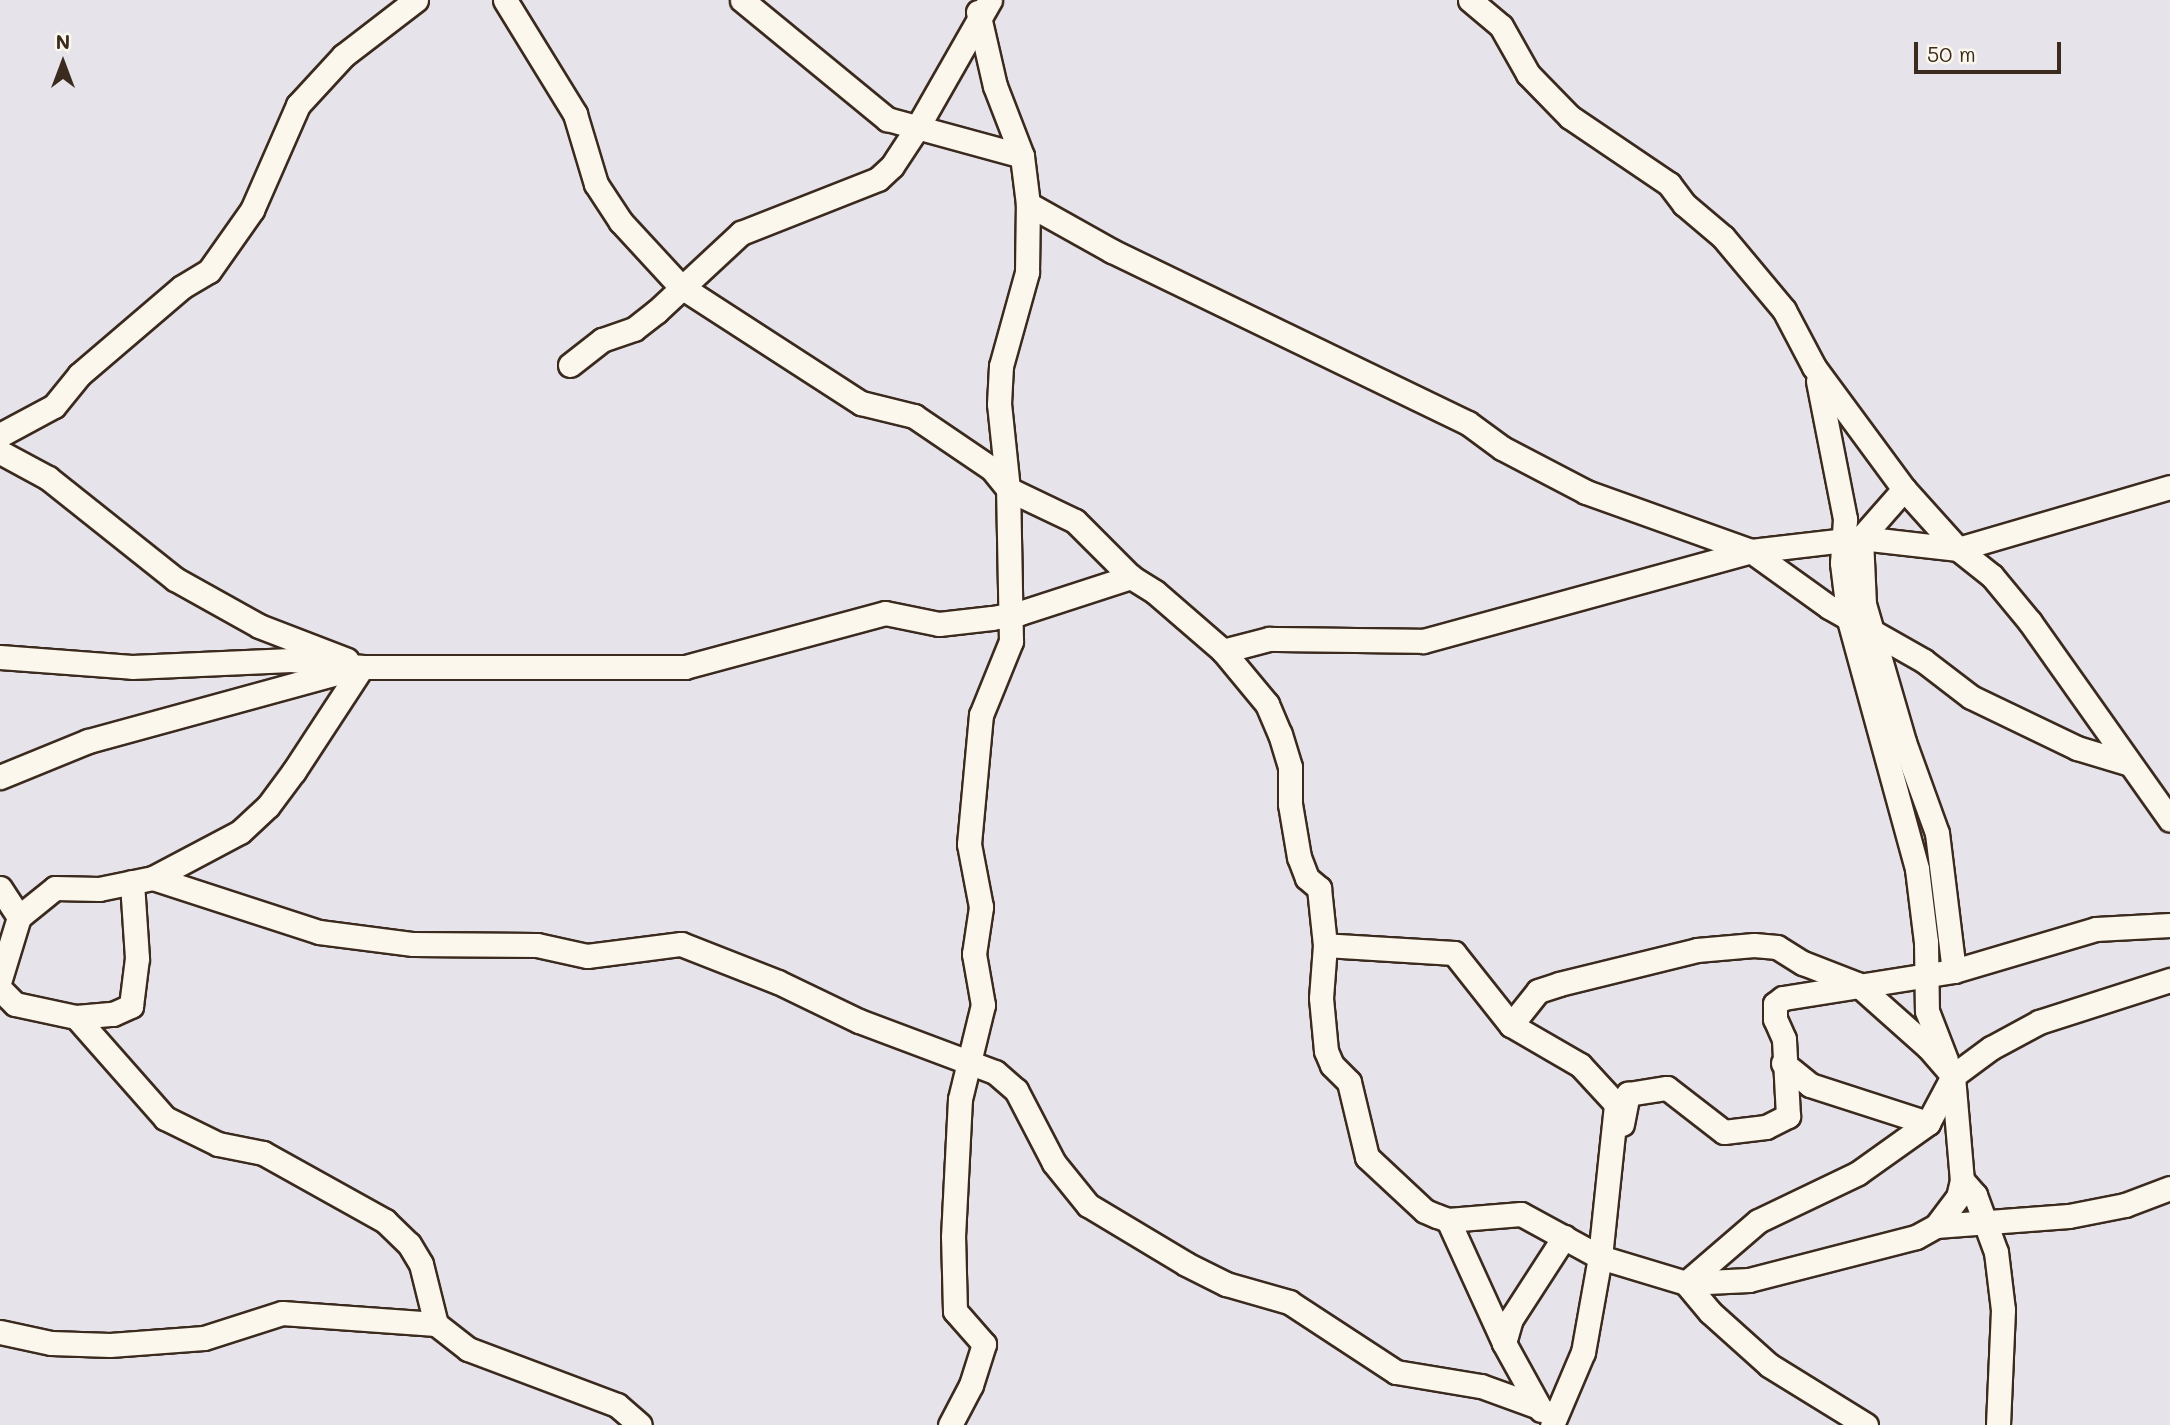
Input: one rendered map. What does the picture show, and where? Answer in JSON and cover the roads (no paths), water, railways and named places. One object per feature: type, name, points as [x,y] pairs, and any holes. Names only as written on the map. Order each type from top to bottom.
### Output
[{"type":"street","points":[[0,435],[54,406],[79,375],[181,287],[209,271],[252,211],[298,105],[344,56],[415,0]]},
{"type":"street","points":[[505,0],[575,114],[596,184],[621,222],[680,286],[861,403],[914,415],[992,469],[1008,488],[1075,521],[1131,577],[1155,592],[1223,651],[1267,704],[1290,767],[1290,804],[1299,857],[1307,878],[1318,888],[1325,945],[1321,998],[1326,1051],[1332,1065],[1349,1082],[1367,1157],[1425,1211],[1448,1220],[1521,1214],[1600,1257],[1686,1283],[1749,1280],[1873,1251],[1936,1226],[2069,1216],[2125,1205],[2170,1188]]},
{"type":"street","points":[[742,0],[873,110],[917,128],[1022,156]]},
{"type":"street","points":[[1470,0],[1501,26],[1528,74],[1570,117],[1670,184],[1684,204],[1723,237],[1784,310],[1814,367],[1904,489],[1958,549],[1992,576],[2030,622],[2127,763],[2170,820]]},
{"type":"street","points":[[570,365],[602,340],[634,329],[741,233],[878,179],[892,166],[917,128],[981,6]]},
{"type":"street","points":[[950,1425],[984,1344],[955,1311],[953,1237],[960,1099],[972,1060],[983,1005],[974,954],[981,907],[969,844],[981,715],[1011,641],[1007,615],[1008,488],[999,404],[1001,366],[1027,272],[1028,204],[1022,156],[995,86],[981,6]]},
{"type":"street","points":[[1028,204],[1101,246],[1468,423],[1502,448],[1586,492],[1752,551],[1971,697],[2077,748],[2127,763]]},
{"type":"street","points":[[1814,367],[1843,508],[1852,539],[1860,624],[1917,869],[1926,942],[1923,975],[1927,1012],[1952,1076],[1962,1180],[1958,1197],[1936,1226]]},
{"type":"street","points":[[0,452],[48,478],[174,579],[260,626],[362,667]]},
{"type":"street","points":[[1223,651],[1269,639],[1423,641],[1752,551],[1852,539],[1958,549],[2170,487]]},
{"type":"street","points":[[1852,539],[1904,489]]},
{"type":"street","points":[[0,657],[132,667],[291,660],[362,667],[685,667],[885,613],[939,624],[1007,615],[1131,577]]},
{"type":"street","points":[[1860,624],[1937,833],[1954,971]]},
{"type":"street","points":[[0,777],[88,741],[362,667]]},
{"type":"street","points":[[0,979],[19,917],[55,888],[99,888],[142,880],[240,832],[268,806],[362,667]]},
{"type":"street","points":[[142,880],[319,932],[414,944],[537,945],[587,956],[681,944],[778,982],[859,1021],[972,1060],[1016,1090],[1071,1186],[1088,1205],[1118,1224],[1226,1284],[1289,1303],[1395,1372],[1481,1385],[1547,1419]]},
{"type":"street","points":[[0,989],[15,1004],[76,1017],[113,1014],[131,1006],[142,880]]},
{"type":"street","points":[[0,888],[19,917]]},
{"type":"street","points":[[1614,1143],[1625,1118],[1628,1094],[1637,1090],[1667,1088],[1679,1093],[1705,1121],[1724,1132],[1766,1127],[1788,1116],[1783,1063],[1784,1039],[1775,1019],[1775,1004],[1783,998],[1857,984],[1954,971],[2096,929],[2170,925]]},
{"type":"street","points":[[1325,945],[1454,953],[1511,1025],[1596,1079],[1616,1104],[1600,1257],[1583,1352],[1547,1419]]},
{"type":"street","points":[[1511,1025],[1538,991],[1697,950],[1777,947],[1803,963],[1857,984],[1928,1047],[1952,1076]]},
{"type":"street","points":[[1686,1283],[1758,1221],[1858,1173],[1928,1123],[1952,1076],[1991,1048],[2039,1022],[2170,980]]},
{"type":"street","points":[[76,1017],[165,1118],[218,1144],[263,1153],[386,1221],[409,1244],[421,1264],[436,1324]]},
{"type":"street","points":[[1783,1063],[1810,1085],[1928,1123]]},
{"type":"street","points":[[1962,1180],[1975,1195],[1996,1252],[2003,1310],[1998,1425]]},
{"type":"street","points":[[1448,1220],[1504,1343],[1547,1419]]},
{"type":"street","points":[[1504,1343],[1511,1319],[1564,1237]]},
{"type":"street","points":[[1686,1283],[1710,1312],[1769,1365],[1866,1425]]},
{"type":"street","points":[[0,1332],[51,1343],[110,1345],[204,1338],[282,1312],[436,1324],[468,1349],[617,1405],[640,1425]]}]
